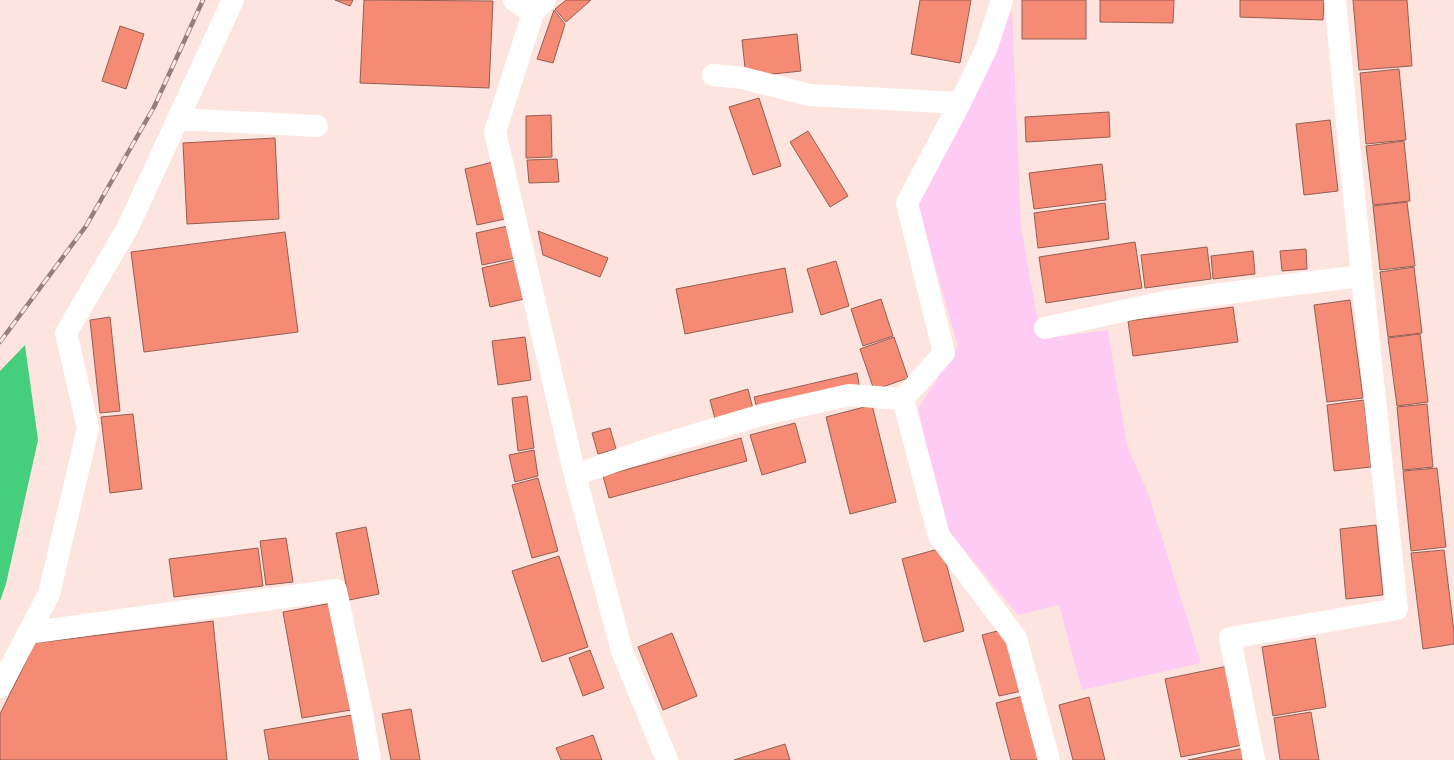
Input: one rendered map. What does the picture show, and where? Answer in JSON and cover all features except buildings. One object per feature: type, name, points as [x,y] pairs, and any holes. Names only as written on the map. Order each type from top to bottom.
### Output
[{"type":"street","points":[[0,687],[49,594],[88,428],[66,333],[128,227],[233,0]]},
{"type":"street","points":[[514,0],[539,6],[495,132],[575,475],[622,651],[666,760]]},
{"type":"street","points":[[903,400],[944,352],[907,203],[960,103],[987,47],[1002,0]]},
{"type":"street","points":[[1254,760],[1230,638],[1397,609],[1335,0]]},
{"type":"street","points":[[713,75],[744,78],[810,95],[960,103]]},
{"type":"street","points":[[178,119],[316,126]]},
{"type":"street","points":[[1045,328],[1164,302],[1362,276]]},
{"type":"street","points":[[575,475],[664,444],[764,414],[849,395],[903,400]]},
{"type":"street","points":[[903,400],[939,536],[1016,638],[1050,760]]},
{"type":"street","points":[[28,633],[336,590],[362,712],[370,760]]},
{"type":"shaded area","points":[[1012,10],[1021,227],[1041,339],[1108,330],[1127,446],[1148,493],[1201,663],[1082,690],[1059,605],[1018,615],[943,524],[918,409],[958,346],[918,206],[973,95]]},
{"type":"shaded area","points":[[25,345],[38,440],[6,584],[0,601],[0,371]]},
{"type":"railway","points":[[0,342],[86,226],[154,107],[203,0]]}]
